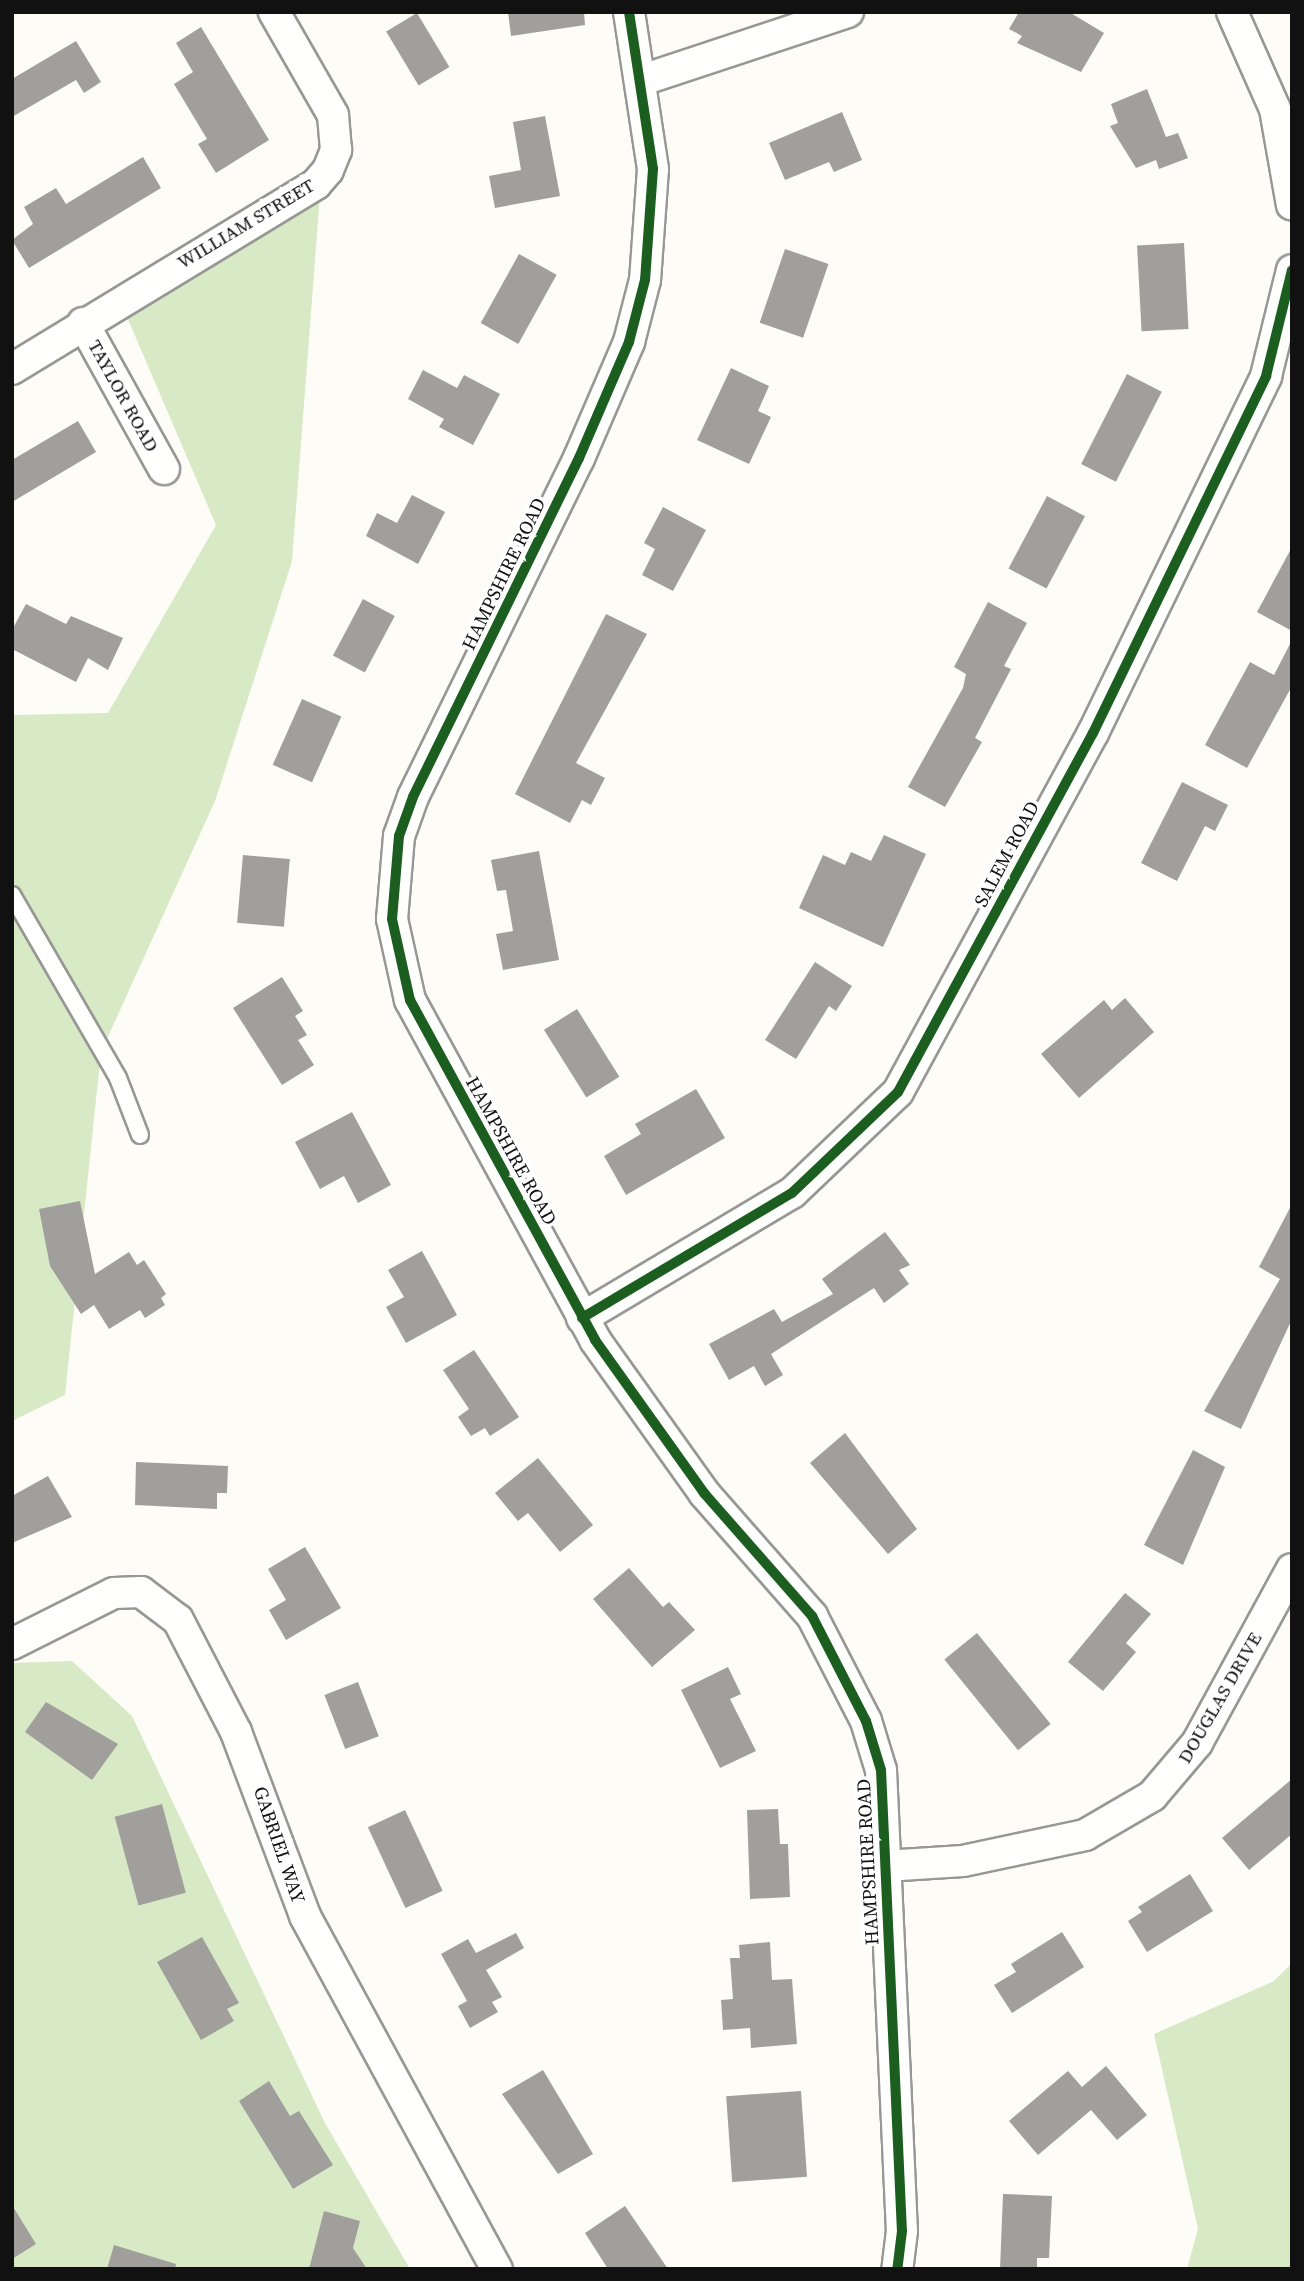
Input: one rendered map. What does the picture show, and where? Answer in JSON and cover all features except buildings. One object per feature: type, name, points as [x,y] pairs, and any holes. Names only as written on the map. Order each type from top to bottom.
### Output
[{"type":"street","name":"WILLIAM STREET","points":[[12,369],[83,323],[316,184],[328,170],[336,150],[333,115],[274,12]]},
{"type":"street","name":"HAMPSHIRE ROAD","points":[[629,12],[642,80],[653,225],[629,341],[413,797],[392,877],[391,919],[410,1000],[582,1318],[646,1419],[775,1569],[842,1667],[881,1770],[902,2231],[897,2269]]},
{"type":"street","points":[[642,80],[848,12]]},
{"type":"street","points":[[1232,12],[1275,109],[1292,205]]},
{"type":"street","name":"SALEM ROAD","points":[[582,1318],[792,1193],[898,1093],[1093,733],[1266,376],[1288,315],[1292,270]]},
{"type":"street","name":"TAYLOR ROAD","points":[[83,323],[164,469]]},
{"type":"street","name":"DOUGLAS DRIVE","points":[[886,1866],[1039,1847],[1085,1835],[1152,1796],[1197,1743],[1292,1569]]},
{"type":"street","name":"GABRIEL WAY","points":[[12,1644],[114,1593],[141,1592],[178,1620],[236,1732],[304,1916],[497,2269]]},
{"type":"lane","points":[[12,895],[118,1078],[140,1135]]},
{"type":"green space","points":[[320,195],[292,561],[215,801],[101,1052],[65,1395],[12,1421],[12,916],[24,907],[12,887],[12,715],[108,713],[216,525],[124,310]]},
{"type":"green space","points":[[72,1661],[132,1716],[325,2123],[410,2269],[12,2269],[12,1663]]},
{"type":"green space","points":[[1292,1963],[1292,2269],[1187,2269],[1198,2229],[1154,2034],[1274,1981]]},
{"type":"cycle path","points":[[629,12],[653,169],[645,280],[629,342],[579,458],[413,797],[399,836],[392,919],[410,1000],[595,1340],[704,1493],[812,1616],[866,1721],[881,1770],[902,2231],[897,2269]]},
{"type":"cycle path","points":[[582,1318],[792,1193],[898,1092],[1093,733],[1266,376],[1292,270]]}]
